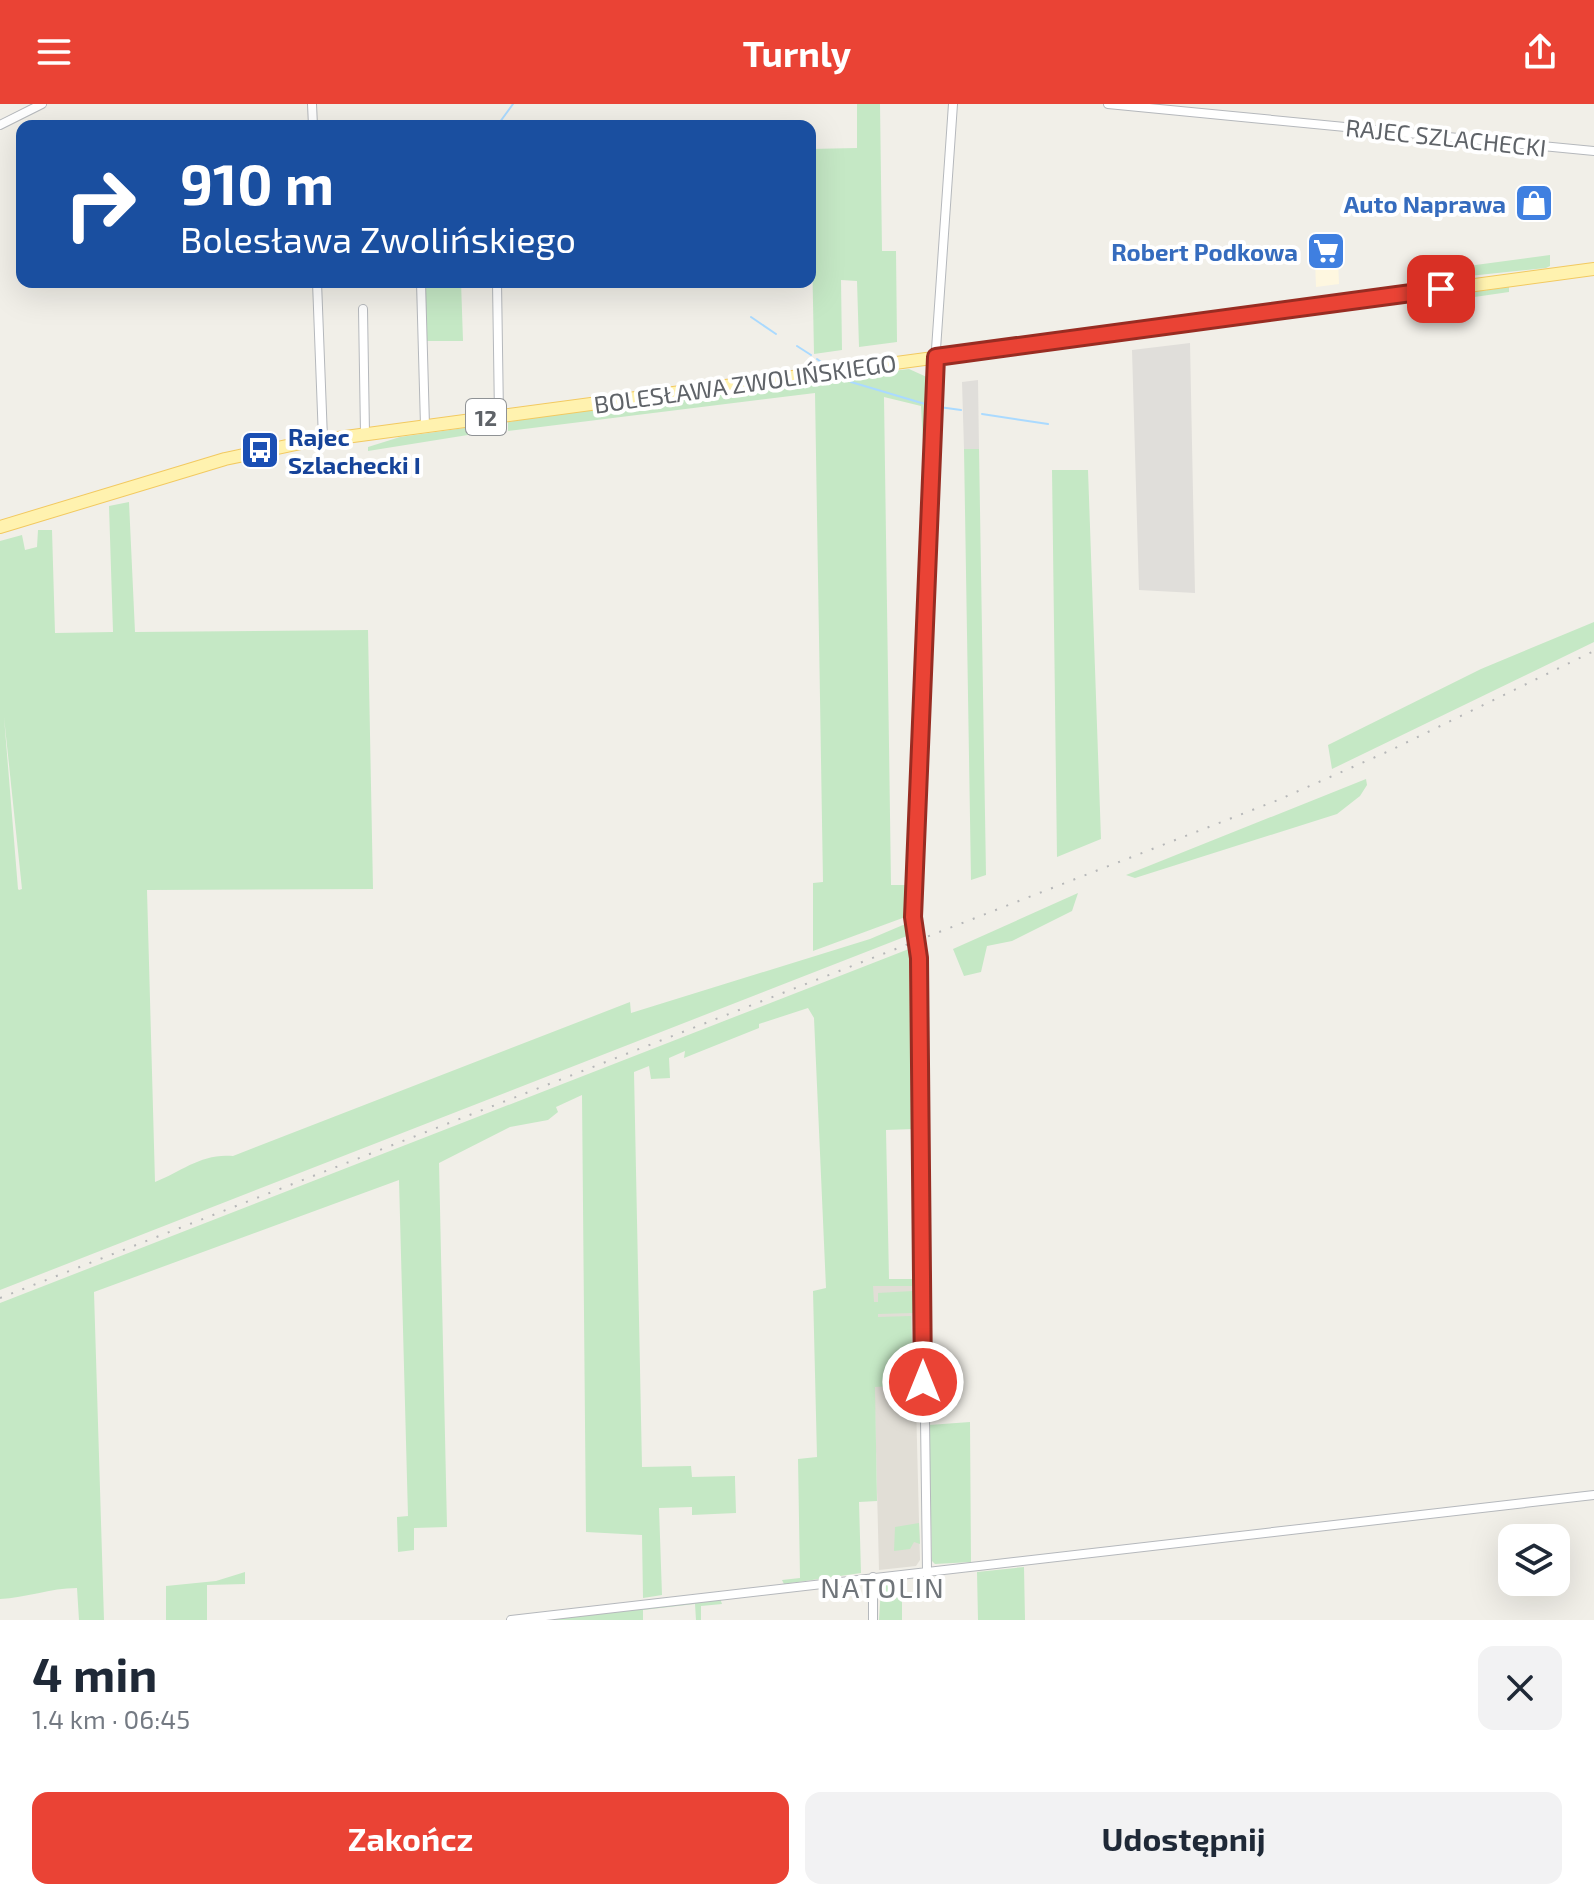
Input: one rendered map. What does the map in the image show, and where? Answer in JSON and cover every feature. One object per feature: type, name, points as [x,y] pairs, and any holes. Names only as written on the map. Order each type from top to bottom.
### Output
[{"type":"main road","name":"BOLESŁAWA ZWOLIŃSKIEGO","points":[[0,527],[225,459],[323,439],[1594,269]]},
{"type":"street","points":[[0,125],[42,104]]},
{"type":"street","points":[[927,1571],[919,958],[913,917],[936,357],[953,104]]},
{"type":"street","name":"RAJEC SZLACHECKI","points":[[1108,104],[1594,151]]},
{"type":"street","points":[[317,288],[323,439]]},
{"type":"street","points":[[421,288],[425,426]]},
{"type":"street","points":[[497,288],[499,416]]},
{"type":"street","points":[[363,309],[365,434]]},
{"type":"street","points":[[511,1620],[1594,1495]]},
{"type":"street","points":[[873,1577],[873,1620]]},
{"type":"shaded area","points":[[1323,256],[1338,258],[1339,284],[1316,287],[1315,260]]},
{"type":"shaded area","points":[[1190,343],[1195,593],[1139,590],[1132,350]]},
{"type":"shaded area","points":[[978,380],[979,449],[964,449],[962,382]]},
{"type":"shaded area","points":[[913,1285],[920,1560],[916,1566],[879,1570],[872,1286]]},
{"type":"green space","points":[[857,104],[880,104],[882,251],[896,251],[897,342],[859,347],[857,281],[841,280],[842,350],[814,354],[816,149],[857,148]]},
{"type":"green space","points":[[1550,255],[1550,266],[1546,268],[1450,278],[1453,268]]},
{"type":"green space","points":[[1509,287],[1509,292],[1440,302],[1439,297]]},
{"type":"green space","points":[[425,288],[461,288],[463,341],[427,341]]},
{"type":"green space","points":[[909,369],[929,378],[924,461],[921,406],[884,397],[891,885],[909,885],[908,916],[813,951],[813,883],[823,882],[815,393],[508,431],[508,422],[618,404]]},
{"type":"green space","points":[[500,423],[499,430],[368,451],[368,447],[400,437]]},
{"type":"green space","points":[[964,449],[979,449],[986,875],[971,880]]},
{"type":"green space","points":[[1052,470],[1088,470],[1101,839],[1057,857]]},
{"type":"green space","points":[[129,502],[135,632],[368,630],[373,889],[147,890],[155,1182],[202,1160],[233,1156],[630,1002],[631,1013],[870,939],[910,922],[912,934],[0,1290],[0,541],[22,535],[25,550],[37,547],[38,530],[52,530],[55,633],[113,632],[109,506]],"holes":[[[4,717],[22,889],[18,889]]]},
{"type":"green space","points":[[1594,622],[1594,642],[1332,769],[1328,745],[1481,669]]},
{"type":"green space","points":[[1366,779],[1367,785],[1360,796],[1337,814],[1135,878],[1126,875]]},
{"type":"green space","points":[[1078,893],[1072,911],[1012,941],[987,946],[981,972],[964,976],[953,949]]},
{"type":"green space","points":[[914,947],[914,1129],[886,1130],[889,1279],[915,1279],[915,1226],[918,1226],[920,1378],[915,1380],[913,1313],[878,1314],[878,1317],[911,1316],[913,1385],[875,1387],[877,1501],[859,1502],[861,1573],[784,1584],[782,1580],[800,1578],[798,1459],[817,1457],[813,1291],[826,1288],[814,1018],[808,1008],[759,1024],[759,1028],[684,1058],[685,1051],[669,1058],[670,1078],[651,1079],[649,1066],[634,1072],[642,1467],[691,1466],[692,1477],[735,1476],[736,1513],[692,1515],[692,1507],[659,1508],[662,1595],[643,1598],[642,1535],[586,1532],[582,1095],[556,1107],[558,1112],[548,1120],[510,1127],[439,1163],[447,1527],[414,1528],[414,1550],[398,1552],[397,1517],[408,1516],[399,1180],[94,1292],[104,1620],[79,1620],[77,1588],[0,1599],[0,1303]],"holes":[[[873,1286],[913,1286],[913,1291],[878,1293],[878,1302],[874,1302]]]},
{"type":"green space","points":[[970,1422],[971,1562],[935,1564],[932,1561],[929,1425]]},
{"type":"green space","points":[[919,1523],[920,1544],[914,1542],[910,1549],[894,1551],[895,1527]]},
{"type":"green space","points":[[1024,1567],[1025,1620],[978,1620],[977,1572]]},
{"type":"green space","points":[[245,1572],[245,1584],[207,1585],[207,1620],[166,1620],[166,1586],[216,1581]]},
{"type":"green space","points":[[902,1581],[902,1620],[879,1620],[881,1588],[888,1582]]},
{"type":"green space","points":[[720,1598],[722,1604],[701,1606],[701,1620],[696,1620],[695,1604],[643,1610],[643,1620],[533,1620]]},
{"type":"waterway","points":[[501,120],[513,104]]},
{"type":"waterway","points":[[751,317],[776,334]]},
{"type":"waterway","points":[[797,346],[811,355]]},
{"type":"waterway","points":[[817,359],[821,362]]},
{"type":"waterway","points":[[851,382],[925,404]]},
{"type":"waterway","points":[[939,407],[961,410]]},
{"type":"waterway","points":[[982,414],[1048,424]]},
{"type":"railway","points":[[0,1298],[1278,800],[1389,751],[1594,651]]},
{"type":"place","name":"Auto Naprawa","points":[[1534,203]]},
{"type":"place","name":"Robert Podkowa","points":[[1326,251]]},
{"type":"place","name":"Rajec Szlachecki I","points":[[260,450]]},
{"type":"district","name":"NATOLIN","points":[[883,1587]]},
{"type":"route","points":[[923,1382],[919,958],[913,917],[936,357],[1441,289]]}]
